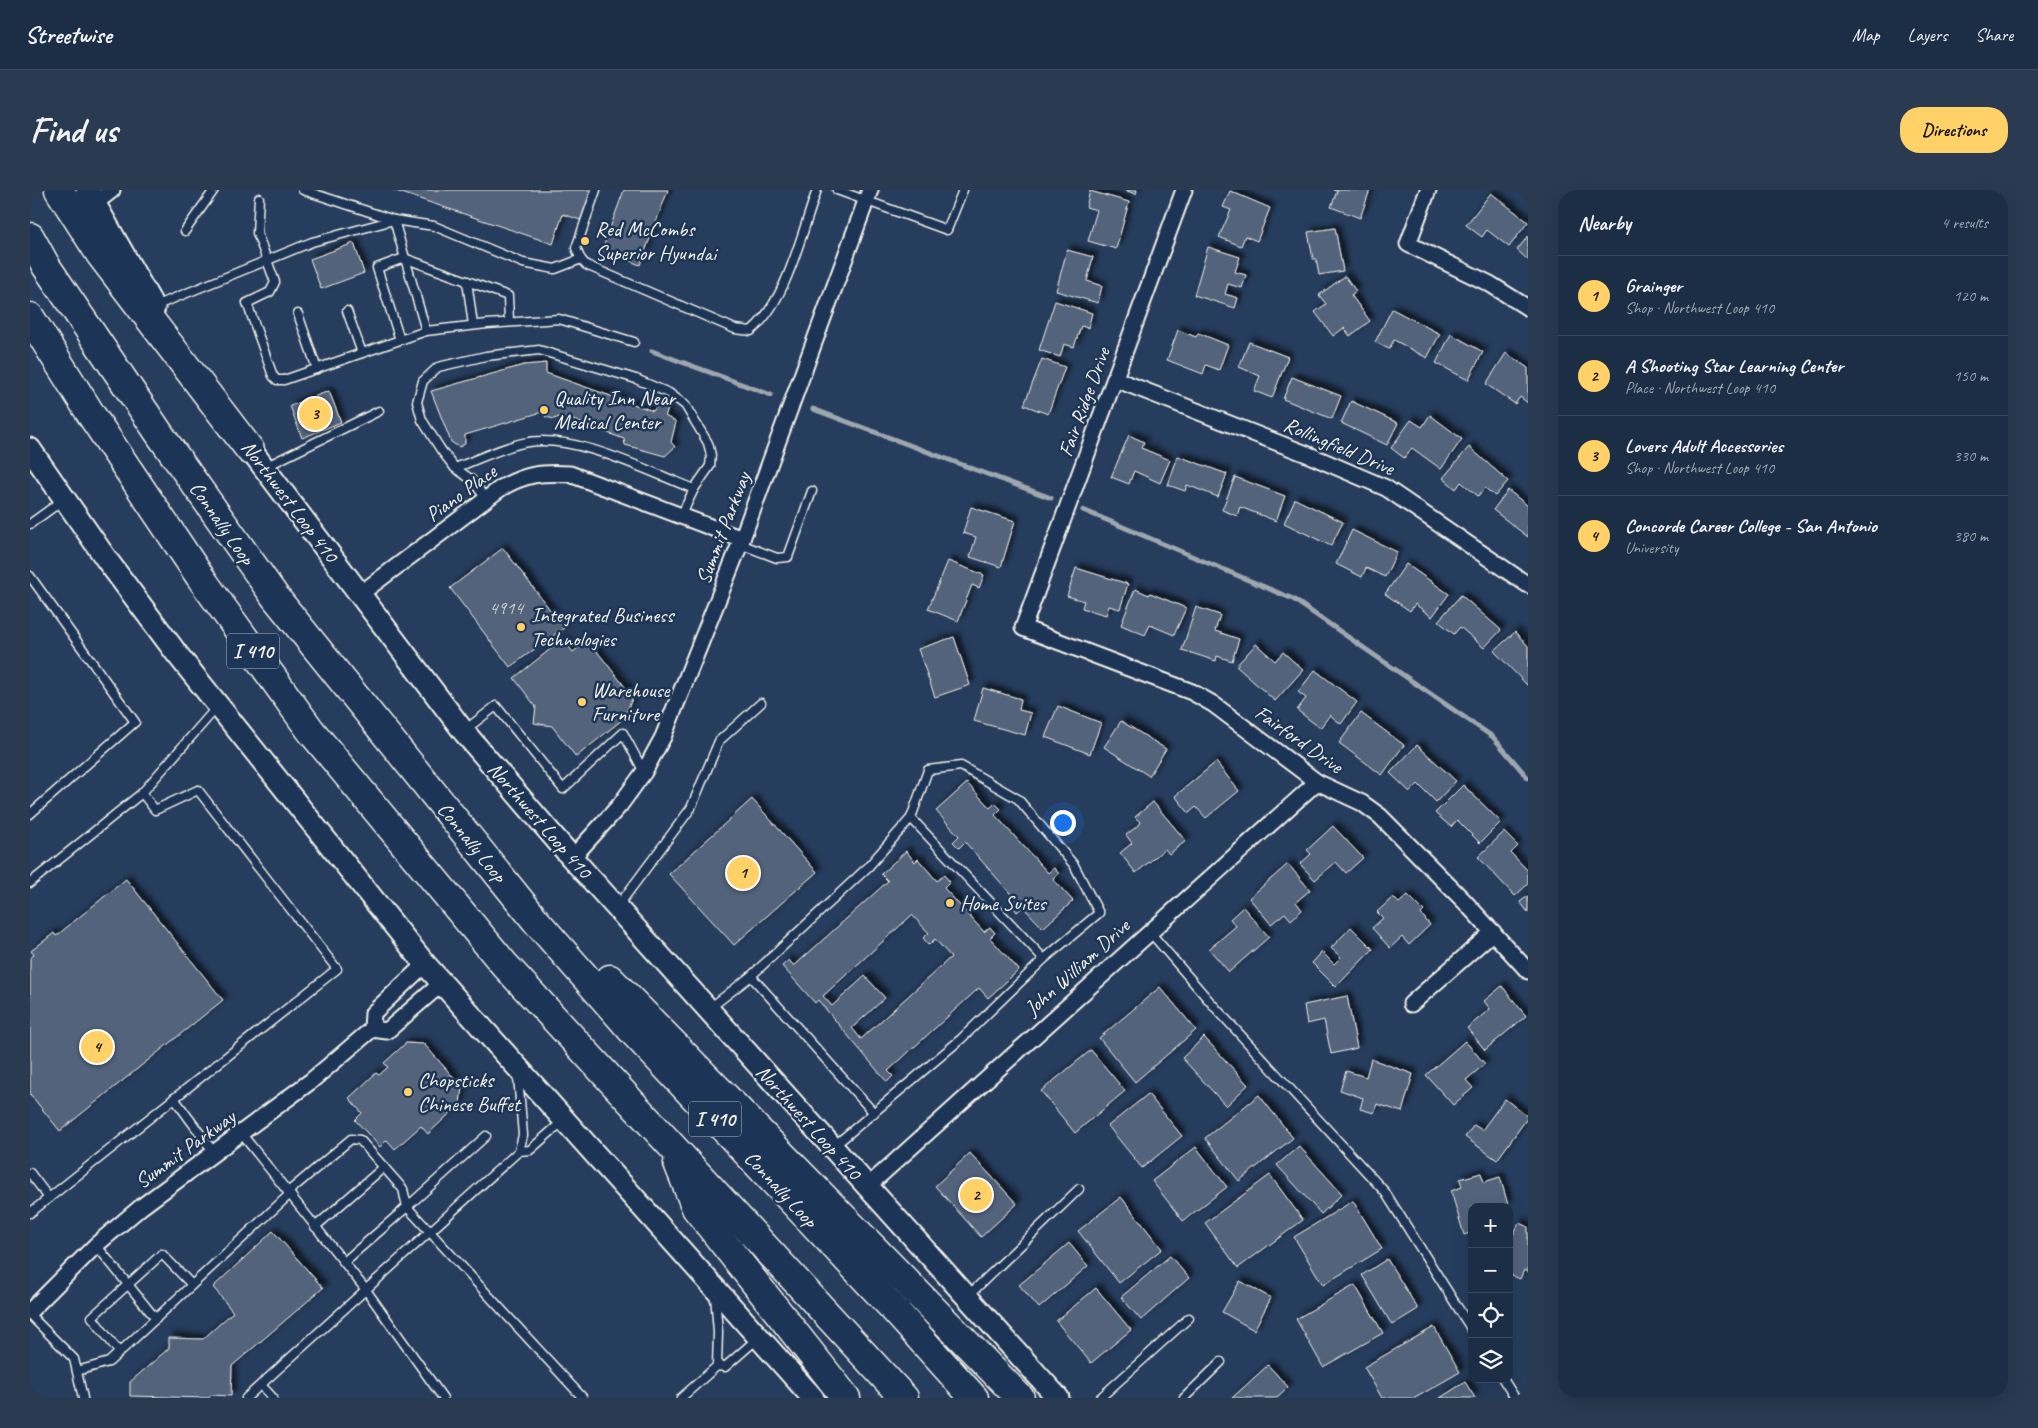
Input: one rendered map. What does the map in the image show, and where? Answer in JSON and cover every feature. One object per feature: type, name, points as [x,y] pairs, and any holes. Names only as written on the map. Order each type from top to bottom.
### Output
[{"type":"highway","points":[[60,190],[100,254],[257,459]]},
{"type":"highway","name":"Connally Loop","points":[[30,237],[46,266],[161,436],[276,598],[537,922],[636,1036],[892,1307],[974,1398]]},
{"type":"highway","name":"I 410","points":[[30,317],[92,416],[201,578],[311,732],[504,964],[904,1398]]},
{"type":"highway","points":[[465,832],[1020,1398]]},
{"type":"highway","points":[[671,1146],[696,1208],[846,1398]]},
{"type":"main road","name":"Northwest Loop 410","points":[[91,197],[153,306],[257,459],[464,732],[572,858],[1058,1398]]},
{"type":"main road","points":[[30,449],[112,568],[218,706],[425,964],[813,1398]]},
{"type":"street","points":[[91,197],[112,190]]},
{"type":"street","name":"Fair Ridge Drive","points":[[1023,628],[1184,190]]},
{"type":"street","points":[[1428,190],[1408,244],[1490,284],[1528,308]]},
{"type":"street","name":"Summit Parkway","points":[[572,858],[620,805],[644,772],[676,707],[741,541],[868,195]]},
{"type":"street","name":"Rollingfield Drive","points":[[1115,380],[1309,455],[1386,488],[1528,585]]},
{"type":"street","name":"Piano Place","points":[[360,594],[486,499],[519,478],[544,472],[570,474],[741,541]]},
{"type":"street","name":"Fairford Drive","points":[[1023,628],[1192,692],[1213,704],[1317,782],[1362,803],[1380,816],[1493,932],[1528,971]]},
{"type":"street","name":"John William Drive","points":[[868,1186],[1149,931],[1317,782]]},
{"type":"street","points":[[1411,1004],[1493,932]]},
{"type":"street","points":[[372,1029],[373,1013],[425,964]]},
{"type":"street","name":"Summit Parkway","points":[[30,1311],[96,1244],[141,1207],[311,1081],[372,1029],[387,1031],[442,982]]},
{"type":"lane","points":[[185,232],[214,190]]},
{"type":"lane","points":[[303,190],[394,220],[434,226],[523,263],[554,269],[580,259]]},
{"type":"lane","points":[[596,190],[576,248],[580,259],[586,265],[735,329],[751,331],[764,320],[780,294],[817,190]]},
{"type":"lane","points":[[837,190],[868,195],[886,209],[947,230],[963,190]]},
{"type":"lane","points":[[259,198],[257,233],[275,282],[274,288],[270,292],[247,303],[273,376],[277,380],[284,380],[426,331],[473,325],[559,319],[634,342]]},
{"type":"lane","points":[[394,220],[426,331]]},
{"type":"lane","points":[[153,306],[312,242],[394,220]]},
{"type":"lane","points":[[400,340],[377,268],[404,258],[508,296],[509,322]]},
{"type":"lane","points":[[467,281],[473,325]]},
{"type":"lane","points":[[347,311],[362,353]]},
{"type":"lane","points":[[298,314],[317,369]]},
{"type":"lane","points":[[486,499],[472,480],[455,468],[422,420],[417,402],[422,381],[438,368],[486,356],[539,350],[636,379],[669,393],[685,405],[708,442],[712,455],[710,466],[694,489],[681,516]]},
{"type":"lane","points":[[257,459],[379,411]]},
{"type":"lane","points":[[455,468],[524,442],[560,441],[587,447],[694,489]]},
{"type":"lane","points":[[741,541],[777,558],[788,557],[812,491]]},
{"type":"lane","points":[[30,524],[64,498]]},
{"type":"lane","points":[[30,576],[135,722],[30,814]]},
{"type":"lane","points":[[617,907],[691,808],[719,740],[761,703]]},
{"type":"lane","points":[[30,883],[142,793],[218,706]]},
{"type":"lane","points":[[464,732],[496,706],[563,789],[623,734],[644,772]]},
{"type":"lane","points":[[709,1009],[751,976],[868,867],[911,818],[928,770],[961,766],[1018,799],[1074,865],[1099,913],[1044,959],[961,1039],[833,1148]]},
{"type":"lane","points":[[30,1213],[337,968],[198,790],[155,810],[142,793]]},
{"type":"lane","points":[[911,818],[1044,959]]},
{"type":"lane","points":[[1149,931],[1212,1004],[1385,1192],[1468,1324]]},
{"type":"lane","points":[[751,976],[874,1113]]},
{"type":"lane","points":[[246,1398],[519,1151],[523,1135],[517,1068]]},
{"type":"lane","points":[[174,1098],[215,1154]]},
{"type":"lane","points":[[519,1151],[530,1150],[564,1120]]},
{"type":"lane","points":[[242,1133],[366,1290],[442,1398]]},
{"type":"lane","points":[[344,1262],[486,1136]]},
{"type":"lane","points":[[77,1371],[109,1362],[289,1193],[351,1139],[360,1140],[403,1189],[407,1207],[583,1398]]},
{"type":"lane","points":[[315,1227],[384,1167]]},
{"type":"lane","points":[[30,1173],[49,1198]]},
{"type":"lane","points":[[967,1297],[1079,1189]]},
{"type":"lane","points":[[96,1244],[156,1319]]},
{"type":"lane","points":[[120,1352],[92,1317],[162,1254],[192,1285]]},
{"type":"lane","points":[[681,1398],[717,1366],[718,1332],[715,1289]]},
{"type":"lane","points":[[30,1315],[74,1359],[83,1398]]},
{"type":"lane","points":[[1100,1398],[1189,1318]]},
{"type":"lane","points":[[717,1366],[725,1367],[759,1338]]},
{"type":"lane","points":[[1184,1398],[1221,1362]]},
{"type":"lane","points":[[1506,1383],[1515,1398]]},
{"type":"lane","points":[[261,1385],[272,1398]]},
{"type":"building","points":[[393,190],[593,190],[583,221],[563,214],[553,244]]},
{"type":"building","points":[[624,190],[668,190],[640,265],[602,250]]},
{"type":"building","points":[[1124,190],[1137,190],[1136,194]]},
{"type":"building","points":[[1333,190],[1370,190],[1360,218],[1331,207],[1337,191]]},
{"type":"building","points":[[1090,191],[1129,202],[1116,249],[1088,241],[1097,210],[1086,207]]},
{"type":"building","points":[[1230,191],[1270,208],[1257,241],[1245,236],[1241,246],[1219,237],[1231,210],[1223,207]]},
{"type":"building","points":[[1491,193],[1528,222],[1509,247],[1487,230],[1482,237],[1466,225]]},
{"type":"building","points":[[1335,228],[1343,271],[1319,275],[1316,259],[1313,259],[1308,232]]},
{"type":"building","points":[[1528,236],[1528,260],[1517,250]]},
{"type":"building","points":[[354,243],[364,273],[321,289],[310,259]]},
{"type":"building","points":[[1208,247],[1240,257],[1235,272],[1246,275],[1242,288],[1228,284],[1225,294],[1238,298],[1235,308],[1194,295]]},
{"type":"building","points":[[1067,250],[1093,257],[1087,281],[1102,286],[1098,303],[1056,291]]},
{"type":"building","points":[[1345,276],[1356,291],[1351,295],[1370,321],[1350,336],[1344,328],[1333,336],[1315,312],[1326,304],[1319,295]]},
{"type":"building","points":[[1055,301],[1092,313],[1088,328],[1081,326],[1074,347],[1064,344],[1060,357],[1039,350]]},
{"type":"building","points":[[1392,309],[1440,334],[1427,358],[1394,340],[1389,349],[1375,342]]},
{"type":"building","points":[[1178,330],[1196,337],[1198,333],[1228,345],[1219,370],[1206,365],[1203,374],[1167,360]]},
{"type":"building","points":[[1451,334],[1483,352],[1468,380],[1436,363]]},
{"type":"building","points":[[1249,342],[1288,357],[1272,398],[1254,391],[1260,376],[1239,367]]},
{"type":"building","points":[[1506,353],[1528,368],[1528,403],[1520,397],[1515,404],[1486,384]]},
{"type":"building","points":[[1042,359],[1065,367],[1048,414],[1024,405]]},
{"type":"building","name":"Quality Inn Near Medical Center","points":[[546,363],[546,373],[653,411],[659,404],[668,409],[665,416],[676,422],[671,442],[675,447],[665,456],[625,445],[624,439],[562,416],[554,419],[546,417],[542,412],[465,435],[465,444],[459,447],[451,442],[431,391],[524,365]]},
{"type":"building","points":[[1292,377],[1341,396],[1332,419],[1283,399]]},
{"type":"building","points":[[329,391],[341,422],[302,438],[290,406]]},
{"type":"building","points":[[1351,401],[1398,423],[1387,445],[1341,423]]},
{"type":"building","points":[[1430,415],[1462,439],[1441,469],[1412,448],[1404,458],[1391,448],[1411,420],[1422,427]]},
{"type":"building","points":[[1129,435],[1144,442],[1141,448],[1170,460],[1160,483],[1134,471],[1129,484],[1111,477]]},
{"type":"building","points":[[1469,447],[1508,481],[1495,496],[1485,488],[1478,496],[1461,482],[1456,489],[1443,478]]},
{"type":"building","points":[[1178,456],[1227,474],[1218,497],[1187,485],[1185,491],[1168,485]]},
{"type":"building","points":[[1235,477],[1285,496],[1276,521],[1240,507],[1237,516],[1222,510]]},
{"type":"building","points":[[1508,490],[1528,506],[1528,537],[1493,510]]},
{"type":"building","points":[[1295,499],[1343,522],[1331,546],[1284,523]]},
{"type":"building","points":[[971,507],[1015,521],[1001,567],[970,557],[976,537],[963,533]]},
{"type":"building","points":[[1352,530],[1397,552],[1385,577],[1366,568],[1362,577],[1336,564]]},
{"type":"building","points":[[503,548],[564,628],[510,667],[450,588]]},
{"type":"building","points":[[948,561],[984,575],[979,588],[972,585],[958,621],[928,609]]},
{"type":"building","points":[[1406,564],[1449,594],[1432,617],[1415,604],[1410,611],[1385,594]]},
{"type":"building","points":[[1076,568],[1128,584],[1120,609],[1109,606],[1106,615],[1082,608],[1084,601],[1067,596]]},
{"type":"building","points":[[1135,589],[1186,608],[1174,635],[1150,625],[1145,635],[1121,625]]},
{"type":"building","points":[[1461,595],[1501,630],[1484,648],[1460,627],[1454,634],[1438,621]]},
{"type":"building","points":[[1196,607],[1220,615],[1215,631],[1239,639],[1232,661],[1217,656],[1216,661],[1182,650]]},
{"type":"building","points":[[1515,632],[1528,646],[1528,686],[1494,651]]},
{"type":"building","points":[[954,637],[970,685],[935,697],[918,649]]},
{"type":"building","name":"Warehouse Furniture","points":[[563,639],[573,652],[588,640],[633,697],[623,719],[576,757],[552,726],[534,723],[536,707],[514,678]]},
{"type":"building","points":[[1256,644],[1275,661],[1283,652],[1303,670],[1275,701],[1236,666]]},
{"type":"building","points":[[1315,670],[1357,702],[1341,724],[1330,715],[1320,728],[1297,710],[1306,698],[1298,692]]},
{"type":"building","points":[[983,688],[1021,699],[1019,710],[1031,713],[1025,735],[974,721]]},
{"type":"building","points":[[1058,706],[1101,723],[1090,754],[1045,737]]},
{"type":"building","points":[[1361,713],[1404,745],[1382,775],[1339,743]]},
{"type":"building","points":[[1121,721],[1166,749],[1149,776],[1104,747]]},
{"type":"building","points":[[1417,745],[1456,781],[1436,802],[1418,784],[1410,792],[1390,773]]},
{"type":"building","points":[[1216,762],[1239,791],[1206,818],[1196,807],[1189,813],[1175,796]]},
{"type":"building","points":[[967,783],[990,808],[995,803],[1001,809],[995,815],[1048,873],[1054,868],[1059,874],[1053,879],[1073,901],[1043,928],[1023,907],[1017,912],[1012,905],[1017,901],[965,842],[959,848],[953,842],[959,836],[936,811]]},
{"type":"building","points":[[1463,785],[1501,822],[1480,843],[1457,820],[1451,827],[1435,813]]},
{"type":"building","points":[[752,799],[817,872],[734,945],[669,874]]},
{"type":"building","points":[[1153,802],[1186,841],[1169,854],[1165,849],[1136,873],[1120,853],[1132,843],[1126,835],[1141,823],[1135,817]]},
{"type":"building","points":[[1333,826],[1363,858],[1346,873],[1336,862],[1315,880],[1300,864],[1311,854],[1307,850]]},
{"type":"building","points":[[1504,832],[1518,846],[1511,853],[1528,871],[1528,884],[1515,896],[1478,857]]},
{"type":"building","points":[[906,851],[915,862],[918,859],[937,881],[944,875],[950,882],[944,888],[984,932],[990,927],[995,933],[990,938],[1019,970],[988,998],[979,988],[888,1071],[893,1076],[887,1082],[818,1000],[815,1003],[782,966],[789,960],[794,966],[888,881],[881,874]],"holes":[[[912,915],[929,933],[923,938],[929,945],[935,939],[951,957],[861,1039],[852,1028],[885,998],[865,976],[832,1006],[823,996]]]},
{"type":"building","points":[[1288,864],[1310,890],[1296,902],[1302,910],[1291,920],[1285,913],[1271,924],[1249,898]]},
{"type":"building","points":[[126,879],[223,1000],[60,1131],[30,1094],[30,958],[34,955],[31,951],[54,933],[56,936]]},
{"type":"building","points":[[1408,895],[1424,911],[1421,914],[1430,925],[1409,945],[1402,937],[1390,948],[1372,928],[1383,918],[1377,912],[1393,897],[1399,903]]},
{"type":"building","points":[[1528,896],[1528,912],[1520,902]]},
{"type":"building","points":[[1243,907],[1269,937],[1229,972],[1209,949],[1236,926],[1230,919]]},
{"type":"building","points":[[1351,927],[1373,949],[1336,987],[1312,963],[1322,952],[1334,964],[1341,957],[1331,948]]},
{"type":"building","points":[[1502,986],[1526,1016],[1485,1050],[1467,1028],[1490,1009],[1484,1001]]},
{"type":"building","points":[[1160,987],[1196,1030],[1135,1082],[1099,1038]]},
{"type":"building","points":[[1347,996],[1357,1048],[1331,1054],[1324,1020],[1307,1024],[1304,1005]]},
{"type":"building","points":[[1204,1037],[1248,1085],[1226,1106],[1182,1058]]},
{"type":"building","points":[[1465,1041],[1485,1064],[1466,1080],[1473,1088],[1453,1105],[1426,1075]]},
{"type":"building","name":"Chopsticks Chinese Buffet","points":[[406,1043],[424,1044],[462,1087],[460,1104],[428,1134],[421,1126],[395,1149],[387,1140],[380,1147],[355,1120],[362,1113],[349,1098],[376,1073],[379,1075],[388,1067],[384,1063]]},
{"type":"building","points":[[1091,1050],[1125,1091],[1075,1133],[1041,1091]]},
{"type":"building","points":[[1371,1059],[1413,1074],[1402,1112],[1377,1104],[1374,1113],[1360,1109],[1363,1098],[1340,1090],[1346,1071],[1366,1077]]},
{"type":"building","points":[[1148,1094],[1182,1136],[1142,1168],[1108,1126]]},
{"type":"building","points":[[1259,1095],[1293,1138],[1239,1181],[1205,1138]]},
{"type":"building","points":[[1505,1099],[1528,1117],[1497,1160],[1465,1137],[1474,1125],[1482,1130]]},
{"type":"building","points":[[1299,1146],[1342,1194],[1321,1214],[1277,1165]]},
{"type":"building","points":[[1196,1147],[1227,1187],[1183,1221],[1152,1181]]},
{"type":"building","points":[[970,1153],[1017,1204],[981,1237],[935,1186]]},
{"type":"building","points":[[1481,1173],[1484,1182],[1500,1177],[1507,1203],[1468,1203],[1468,1234],[1464,1235],[1451,1191],[1462,1187],[1460,1179]]},
{"type":"building","points":[[1270,1175],[1303,1220],[1238,1268],[1205,1223]]},
{"type":"building","points":[[1121,1197],[1162,1249],[1119,1283],[1078,1231]]},
{"type":"building","points":[[1353,1201],[1382,1249],[1323,1285],[1294,1237]]},
{"type":"building","points":[[1519,1223],[1528,1227],[1528,1272],[1524,1270],[1520,1279],[1513,1276],[1513,1236]]},
{"type":"building","points":[[273,1231],[323,1288],[232,1366],[231,1396],[212,1395],[208,1398],[130,1396],[130,1382],[169,1348],[169,1338],[203,1339],[233,1312],[213,1287]]},
{"type":"building","points":[[1069,1243],[1088,1266],[1039,1308],[1019,1285]]},
{"type":"building","points":[[1170,1256],[1189,1278],[1141,1320],[1121,1297]]},
{"type":"building","points":[[1387,1259],[1418,1309],[1392,1325],[1362,1275]]},
{"type":"building","points":[[1240,1281],[1271,1298],[1254,1330],[1222,1312]]},
{"type":"building","points":[[1355,1285],[1383,1333],[1323,1367],[1296,1319]]},
{"type":"building","points":[[1096,1288],[1131,1330],[1091,1363],[1056,1321]]},
{"type":"building","points":[[1434,1327],[1460,1372],[1415,1398],[1382,1398],[1364,1367]]},
{"type":"building","points":[[1268,1365],[1288,1387],[1276,1398],[1232,1398]]},
{"type":"building","points":[[1465,1382],[1475,1398],[1440,1398]]},
{"type":"waterway","points":[[652,351],[771,395]]},
{"type":"waterway","points":[[813,409],[1051,498]]},
{"type":"waterway","points":[[1083,510],[1293,599],[1493,737],[1528,778]]},
{"type":"place","name":"Red McCombs Superior Hyundai","points":[[585,241]]},
{"type":"place","name":"Quality Inn Near Medical Center","points":[[544,410]]},
{"type":"place","name":"Lovers Adult Accessories","points":[[315,414]]},
{"type":"place","name":"Integrated Business Technologies","points":[[521,627]]},
{"type":"place","name":"Warehouse Furniture","points":[[582,702]]},
{"type":"place","name":"Grainger","points":[[743,873]]},
{"type":"place","name":"Home Suites","points":[[950,903]]},
{"type":"place","name":"Concorde Career College - San Antonio","points":[[97,1047]]},
{"type":"place","name":"Chopsticks Chinese Buffet","points":[[408,1092]]},
{"type":"place","name":"A Shooting Star Learning Center","points":[[976,1195]]}]
